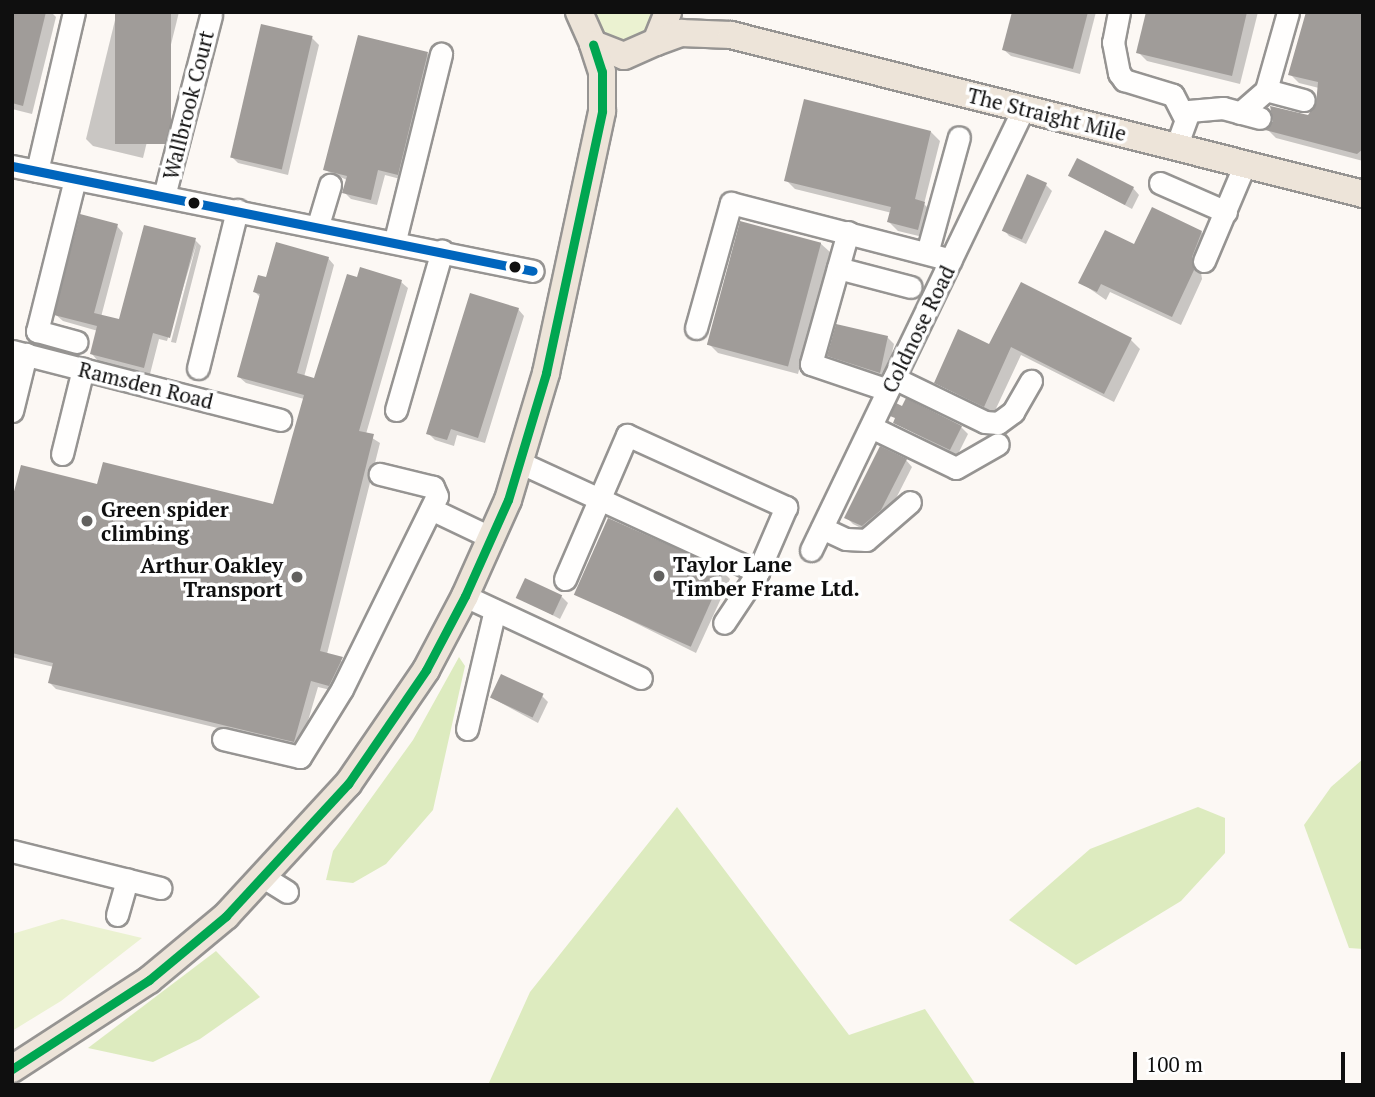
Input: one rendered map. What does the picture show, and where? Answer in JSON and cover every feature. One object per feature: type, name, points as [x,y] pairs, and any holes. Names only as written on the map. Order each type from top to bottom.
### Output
[{"type":"main road","points":[[603,111],[620,74],[646,48],[668,12]]},
{"type":"main road","name":"The Straight Mile","points":[[691,12],[731,35]]},
{"type":"main road","points":[[580,24],[612,54],[646,48]]},
{"type":"main road","points":[[12,1069],[149,980],[265,878],[348,784],[426,670],[492,538],[521,463],[569,278],[603,111],[602,72],[580,24]]},
{"type":"main road","name":"The Straight Mile","points":[[646,48],[681,33],[731,35],[1363,194]]},
{"type":"street","points":[[37,171],[74,12]]},
{"type":"street","points":[[1119,12],[1113,42],[1119,73],[1124,80],[1173,95],[1184,117],[1176,147]]},
{"type":"street","points":[[1184,117],[1198,108],[1250,115],[1266,90],[1288,12]]},
{"type":"street","name":"Wallbrook Court","points":[[164,196],[211,15]]},
{"type":"street","points":[[395,240],[441,54]]},
{"type":"street","points":[[1266,90],[1304,100]]},
{"type":"street","name":"Coldnose Road","points":[[811,550],[1024,108]]},
{"type":"street","points":[[927,253],[959,137]]},
{"type":"street","points":[[1204,261],[1245,164]]},
{"type":"street","points":[[12,166],[395,240],[533,271]]},
{"type":"street","points":[[75,178],[37,331],[77,342]]},
{"type":"street","points":[[1160,183],[1226,212]]},
{"type":"street","points":[[318,225],[330,185]]},
{"type":"street","points":[[696,328],[731,203],[951,260]]},
{"type":"street","points":[[198,368],[237,209]]},
{"type":"street","points":[[848,232],[811,364],[891,384],[985,422],[998,423],[1013,412],[1031,381]]},
{"type":"street","points":[[396,410],[442,251]]},
{"type":"street","points":[[838,268],[911,287]]},
{"type":"street","points":[[12,411],[19,353]]},
{"type":"street","name":"Ramsden Road","points":[[19,353],[280,419]]},
{"type":"street","points":[[62,454],[83,369]]},
{"type":"street","points":[[871,427],[956,468],[998,444]]},
{"type":"street","points":[[565,579],[627,435],[786,507],[758,572],[724,624]]},
{"type":"street","points":[[521,463],[758,572]]},
{"type":"street","points":[[223,740],[300,757],[342,690],[438,496],[433,487],[380,474]]},
{"type":"street","points":[[822,528],[846,539],[866,540],[910,502]]},
{"type":"street","points":[[431,509],[492,538]]},
{"type":"street","points":[[465,596],[641,678]]},
{"type":"street","points":[[467,729],[495,610]]},
{"type":"street","points":[[12,851],[160,888]]},
{"type":"street","points":[[265,878],[287,892]]},
{"type":"street","points":[[117,915],[127,879]]},
{"type":"green space","points":[[590,12],[657,12],[648,34],[624,44],[601,35]]},
{"type":"green space","points":[[459,657],[465,666],[433,810],[386,864],[353,883],[326,880],[333,851],[413,740]]},
{"type":"green space","points":[[1363,759],[1363,949],[1349,948],[1304,825],[1331,787]]},
{"type":"green space","points":[[677,807],[849,1035],[925,1009],[976,1085],[488,1085],[530,992]]},
{"type":"green space","points":[[1198,807],[1225,818],[1225,853],[1181,901],[1076,965],[1009,920],[1090,849]]},
{"type":"green space","points":[[62,919],[142,938],[61,1001],[12,1031],[12,934]]},
{"type":"green space","points":[[216,951],[260,997],[200,1039],[153,1062],[88,1048]]},
{"type":"building","points":[[12,12],[46,12],[23,106],[12,103]]},
{"type":"building","points":[[115,12],[171,12],[171,144],[115,144]]},
{"type":"building","points":[[1012,12],[1088,12],[1073,69],[1002,50]]},
{"type":"building","points":[[1146,12],[1247,12],[1232,76],[1136,53]]},
{"type":"building","points":[[1306,12],[1363,12],[1363,149],[1357,154],[1265,130],[1273,121],[1270,106],[1308,115],[1316,104],[1318,82],[1288,75]]},
{"type":"building","points":[[261,24],[313,36],[282,169],[230,157]]},
{"type":"building","points":[[358,35],[428,52],[398,175],[378,170],[371,200],[342,193],[347,176],[323,170]]},
{"type":"building","points":[[804,99],[931,131],[915,199],[925,202],[918,230],[887,222],[891,207],[784,181]]},
{"type":"building","points":[[1077,158],[1134,187],[1125,205],[1068,176]]},
{"type":"building","points":[[1027,174],[1047,183],[1022,240],[1002,231]]},
{"type":"building","points":[[1152,207],[1202,231],[1192,257],[1194,270],[1172,317],[1101,284],[1097,292],[1078,283],[1105,230],[1134,244]]},
{"type":"building","points":[[80,214],[118,224],[94,313],[119,319],[144,225],[196,238],[170,338],[153,333],[144,368],[90,354],[97,326],[54,315]]},
{"type":"building","points":[[740,221],[821,243],[788,366],[707,345]]},
{"type":"building","points":[[276,242],[329,257],[297,373],[314,378],[347,274],[357,277],[360,267],[402,280],[359,431],[374,434],[320,651],[343,657],[329,686],[311,681],[294,742],[48,683],[53,663],[12,653],[12,499],[21,465],[97,484],[103,462],[273,504],[304,395],[237,377],[260,294],[253,292],[258,275],[266,277]]},
{"type":"building","points":[[1021,282],[1132,338],[1104,394],[1011,347],[984,407],[934,383],[958,329],[989,344]]},
{"type":"building","points":[[470,293],[519,308],[478,438],[451,429],[447,440],[426,434]]},
{"type":"building","points":[[836,324],[888,336],[880,373],[827,356]]},
{"type":"building","points":[[906,398],[962,426],[950,450],[893,423],[895,418],[890,416],[896,403],[902,406]]},
{"type":"building","points":[[880,446],[907,459],[881,510],[862,526],[844,518]]},
{"type":"building","name":"Taylor Lane Timber Frame Ltd.","points":[[608,518],[725,570],[691,647],[574,595]]},
{"type":"building","points":[[525,578],[562,595],[553,615],[516,598]]},
{"type":"building","points":[[501,674],[544,694],[533,717],[490,698]]},
{"type":"transit line","points":[[12,1069],[149,980],[226,916],[348,784],[426,670],[465,596],[508,500],[546,373],[602,111],[602,72],[593,44]]},
{"type":"transit line","points":[[12,166],[533,271]]},
{"type":"place","name":"Green spider climbing","points":[[87,521]]},
{"type":"place","name":"Taylor Lane Timber Frame Ltd.","points":[[659,576]]},
{"type":"place","name":"Arthur Oakley Transport","points":[[297,577]]}]
